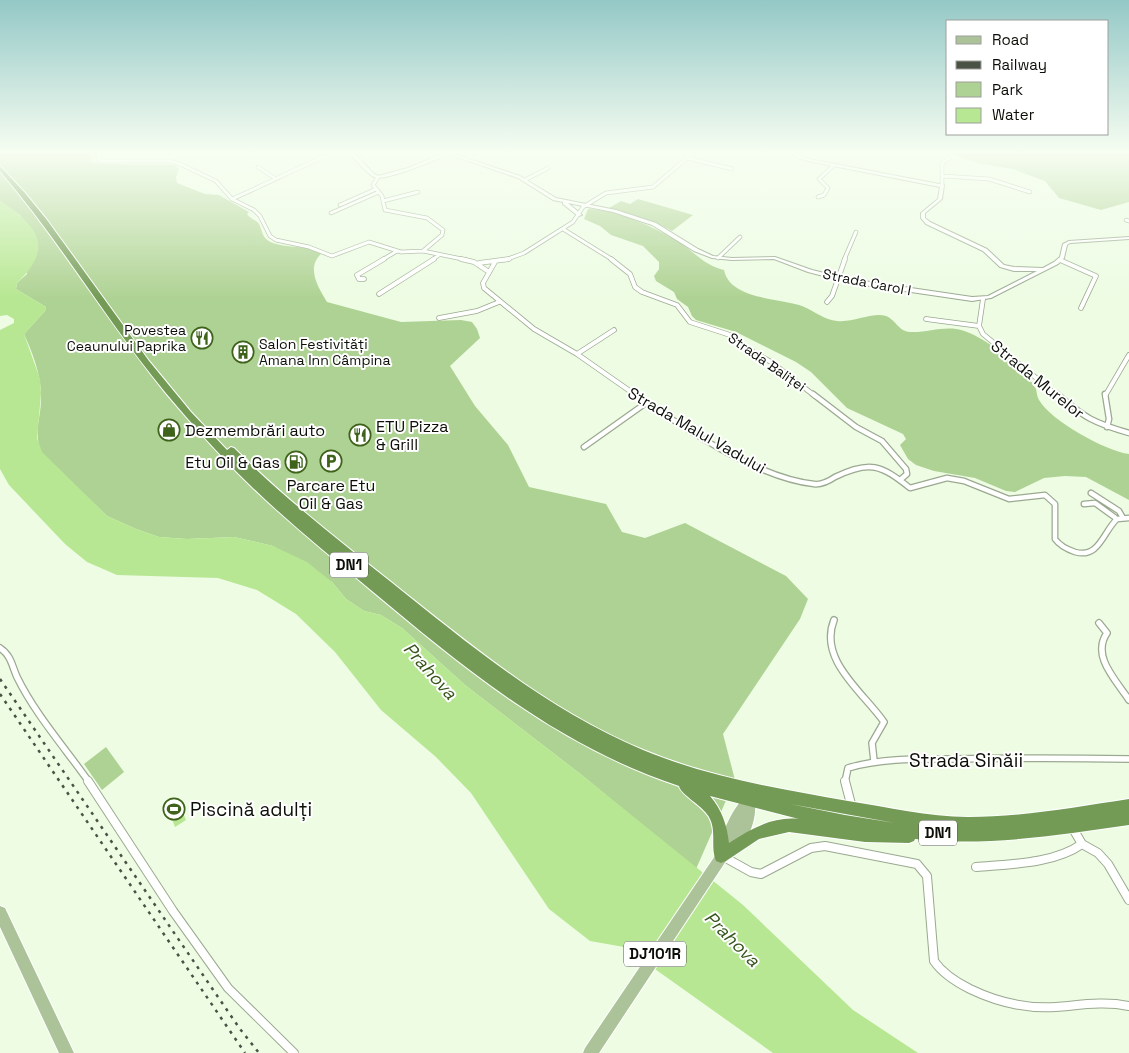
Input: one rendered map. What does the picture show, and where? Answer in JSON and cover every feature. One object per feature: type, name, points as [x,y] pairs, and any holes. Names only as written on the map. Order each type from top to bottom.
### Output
[{"type":"highway","name":"DN1","points":[[28,201],[148,366],[208,436],[266,494],[438,639],[498,685],[576,735],[655,772],[750,794],[933,821],[968,824],[1017,821],[1129,806]]},
{"type":"highway","name":"DN1","points":[[32,201],[172,386],[236,455],[310,523],[474,656],[551,708],[592,732],[638,754],[750,794],[839,822],[932,833],[990,834],[1129,818]]},
{"type":"highway","points":[[655,772],[694,792],[709,804],[722,832],[721,856]]},
{"type":"highway","points":[[721,856],[756,833],[788,825],[878,836],[908,836],[932,833]]},
{"type":"main road","points":[[563,202],[588,201]]},
{"type":"main road","points":[[937,201],[923,213],[925,221],[982,249],[1000,264],[1014,269],[1045,269]]},
{"type":"main road","points":[[563,202],[580,215]]},
{"type":"main road","name":"Strada Carol I","points":[[563,202],[614,211],[654,224],[701,253],[718,258],[775,258],[837,278],[983,299]]},
{"type":"main road","points":[[983,299],[1026,279],[1060,260],[1063,246],[1069,242],[1129,238]]},
{"type":"main road","points":[[1014,269],[1026,279]]},
{"type":"main road","name":"DJ101R","points":[[590,1053],[721,856],[746,826],[750,812],[750,794]]},
{"type":"main road","points":[[0,913],[67,1053]]},
{"type":"street","points":[[236,201],[258,213],[270,236],[279,241],[309,246],[332,256],[369,242],[398,251],[423,251],[463,258],[479,264],[489,272],[495,262]]},
{"type":"street","points":[[340,205],[350,201]]},
{"type":"street","points":[[331,213],[356,201]]},
{"type":"street","points":[[383,201],[383,206],[388,211],[427,218],[441,228],[442,235],[423,251]]},
{"type":"street","points":[[479,264],[495,262],[524,254],[576,221],[585,206],[592,201]]},
{"type":"street","name":"Strada Baliței","points":[[563,229],[621,265],[630,274],[635,287],[642,292],[680,307],[690,322],[730,335],[748,349],[771,362],[856,427],[878,438],[906,469],[907,474],[900,480]]},
{"type":"street","points":[[827,302],[832,296],[837,278],[856,232]]},
{"type":"street","points":[[718,258],[740,237]]},
{"type":"street","points":[[364,279],[359,279],[357,275],[398,251]]},
{"type":"street","points":[[379,294],[439,255]]},
{"type":"street","points":[[1060,260],[1096,276],[1081,308]]},
{"type":"street","name":"Strada Malul Vadului","points":[[489,272],[483,286],[534,329],[577,354],[646,403],[766,472],[809,484],[821,484],[854,468],[869,466],[887,470],[908,487],[914,488],[940,479],[958,479],[1011,499],[1036,494],[1048,496],[1055,504],[1053,538],[1060,546],[1074,552],[1086,553],[1095,550],[1117,519]]},
{"type":"street","name":"Strada Murelor","points":[[983,299],[979,326],[983,334],[1062,400],[1090,420],[1129,433]]},
{"type":"street","points":[[439,318],[476,311],[500,302]]},
{"type":"street","points":[[926,319],[979,326]]},
{"type":"street","points":[[577,354],[614,330]]},
{"type":"street","points":[[1107,427],[1109,419],[1104,395],[1129,355]]},
{"type":"street","points":[[584,447],[646,403]]},
{"type":"street","points":[[1091,493],[1120,510],[1126,518]]},
{"type":"street","points":[[1084,504],[1095,503],[1117,519],[1126,518]]},
{"type":"street","points":[[834,620],[829,627],[828,638],[832,655],[884,722],[872,736],[870,743],[874,761]]},
{"type":"street","points":[[1099,623],[1107,633],[1101,642],[1103,661],[1129,700]]},
{"type":"street","points":[[0,648],[6,651],[17,677],[37,709],[106,806],[173,911],[228,988],[294,1053]]},
{"type":"street","name":"Strada Sinăii","points":[[853,808],[846,784],[846,771],[854,764],[874,761],[1129,759]]},
{"type":"street","points":[[1072,826],[1082,844],[1098,853],[1108,864],[1129,900]]},
{"type":"street","points":[[976,867],[1023,862],[1074,850],[1082,844]]},
{"type":"street","points":[[721,856],[751,872],[761,874],[811,848],[825,846],[912,862],[923,869],[927,876],[934,961],[939,970],[951,980],[1002,1002],[1025,1006],[1054,1007],[1092,1002],[1129,1006]]},
{"type":"green space","points":[[0,201],[230,201],[249,212],[247,214],[259,224],[265,238],[270,242],[307,249],[321,254],[314,265],[314,271],[317,284],[327,302],[401,322],[461,320],[472,322],[480,338],[450,366],[475,406],[508,445],[529,487],[606,504],[622,532],[645,538],[685,523],[786,576],[808,599],[800,619],[723,734],[735,780],[696,869],[583,776],[465,685],[402,628],[381,615],[364,611],[346,599],[332,582],[273,546],[234,537],[187,539],[159,537],[107,516],[41,452],[38,430],[41,387],[36,363],[24,334],[45,311],[46,307],[16,289],[17,283],[27,274],[21,216]]},
{"type":"green space","points":[[621,201],[630,204],[635,201],[645,201],[693,215],[672,231],[655,222],[609,208]]},
{"type":"green space","points":[[1070,201],[1129,201],[1101,210]]},
{"type":"green space","points":[[588,209],[624,216],[662,232],[682,244],[706,263],[724,270],[728,280],[736,287],[757,296],[793,303],[833,320],[843,321],[881,315],[886,316],[900,328],[910,332],[956,329],[977,337],[1001,352],[1022,371],[1036,389],[1039,400],[1055,417],[1094,441],[1119,452],[1129,454],[1129,500],[1086,477],[1044,478],[1015,492],[1006,491],[975,478],[934,471],[916,465],[908,459],[900,445],[906,439],[903,434],[847,408],[811,372],[796,362],[736,332],[696,320],[688,307],[677,299],[674,292],[656,281],[654,276],[659,269],[659,262],[643,246],[611,235],[600,226],[584,219]]},
{"type":"green space","points":[[106,747],[124,772],[102,790],[84,764]]},
{"type":"water","name":"Prahova","points":[[0,201],[24,219],[32,228],[37,238],[36,259],[17,283],[16,289],[46,307],[45,311],[24,334],[40,379],[41,394],[37,438],[42,452],[107,516],[159,537],[187,539],[234,537],[273,546],[307,562],[332,582],[346,599],[364,611],[381,615],[402,628],[465,685],[583,776],[743,905],[853,1010],[918,1053],[773,1053],[624,947],[590,941],[549,909],[471,793],[436,757],[381,710],[335,652],[296,614],[257,590],[218,578],[117,575],[87,562],[65,544],[9,485],[0,469],[0,330],[14,323],[14,319],[7,315],[0,316]]},
{"type":"water","points":[[177,799],[186,820],[175,827],[167,806]]},
{"type":"railway","points":[[0,679],[240,1029],[259,1053]]},
{"type":"railway","points":[[0,694],[245,1053]]},
{"type":"place","name":"Povestea Ceaunului Paprika","points":[[202,338]]},
{"type":"place","name":"Salon Festivități Amana Inn Câmpina","points":[[243,352]]},
{"type":"place","name":"Dezmembrări auto","points":[[169,430]]},
{"type":"place","name":"ETU Pizza & Grill","points":[[360,435]]},
{"type":"place","name":"Parcare Etu Oil & Gas","points":[[331,461]]},
{"type":"place","name":"Etu Oil & Gas","points":[[296,462]]},
{"type":"place","name":"Piscină adulți","points":[[174,809]]}]
